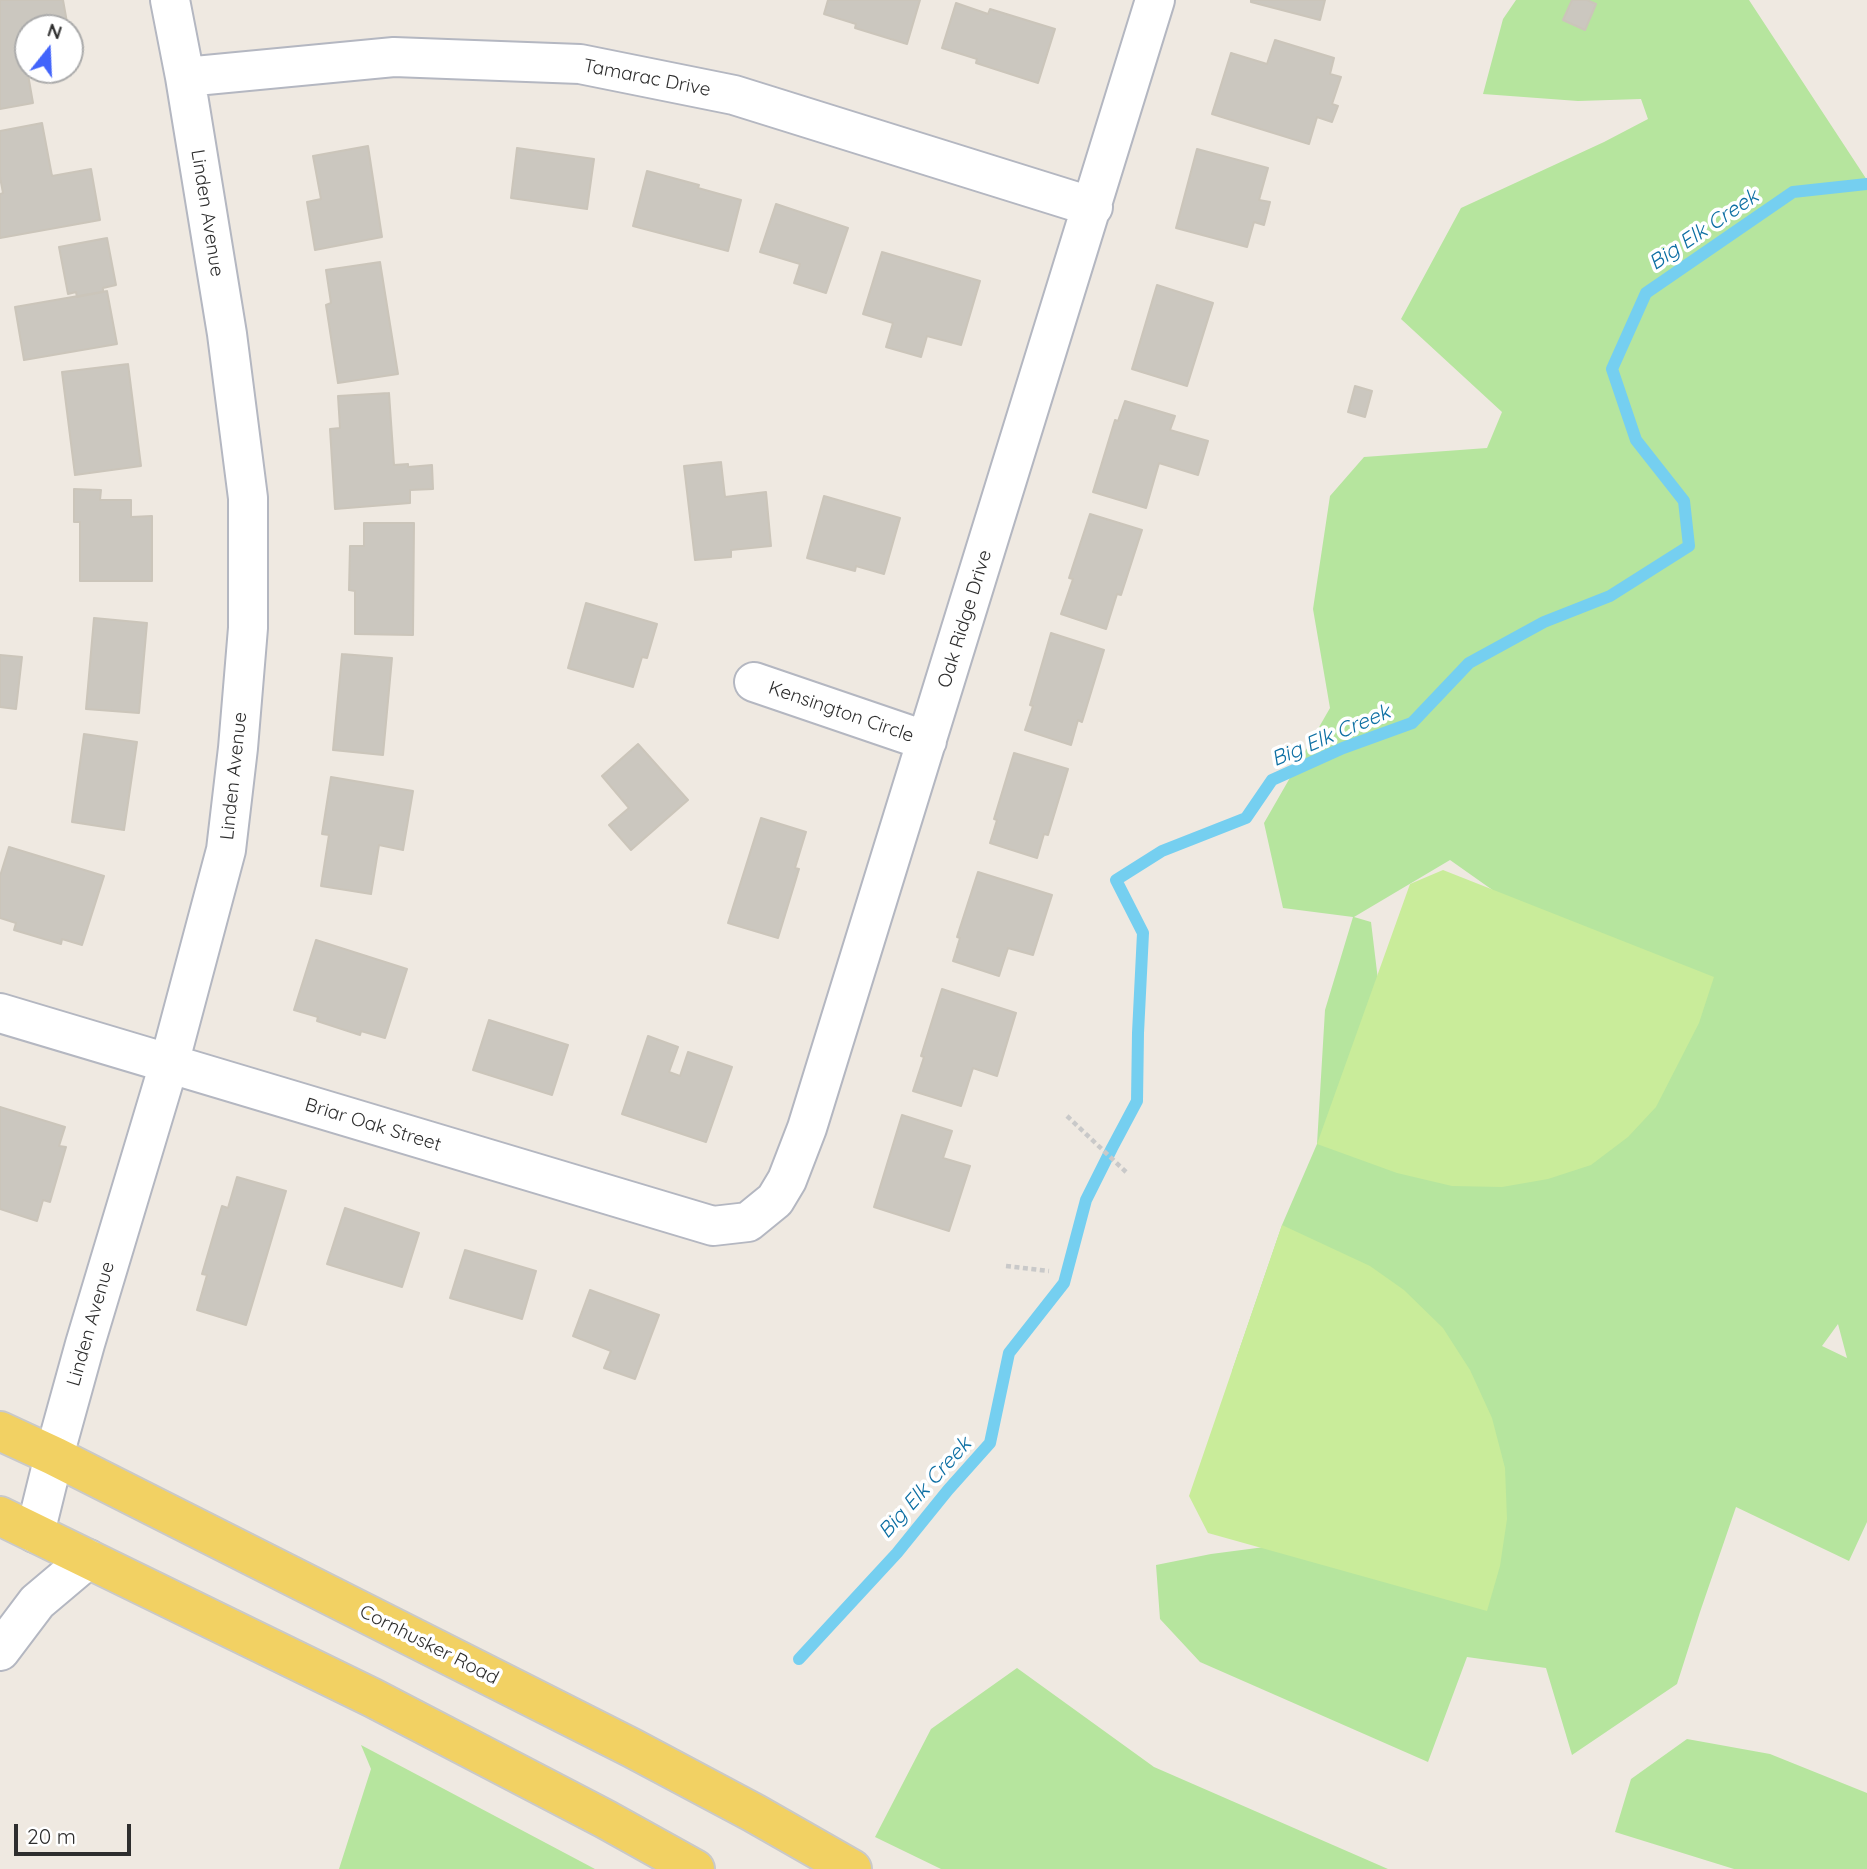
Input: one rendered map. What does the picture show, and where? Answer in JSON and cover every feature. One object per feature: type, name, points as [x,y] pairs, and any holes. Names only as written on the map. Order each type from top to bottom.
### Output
[{"type":"main road","name":"Cornhusker Road","points":[[0,1431],[632,1748],[852,1869]]},
{"type":"main road","points":[[0,1516],[373,1698],[695,1869]]},
{"type":"street","name":"Linden Avenue","points":[[36,1533],[85,1344],[169,1064],[226,850],[238,748],[248,628],[248,498],[227,334],[186,77],[170,0]]},
{"type":"street","name":"Oak Ridge Drive","points":[[748,1222],[775,1200],[787,1180],[807,1128],[1155,0]]},
{"type":"street","name":"Tamarac Drive","points":[[186,77],[394,57],[580,64],[734,95],[1093,207]]},
{"type":"street","name":"Kensington Circle","points":[[754,682],[927,741]]},
{"type":"street","name":"Briar Oak Street","points":[[0,1013],[713,1226],[748,1222]]},
{"type":"street","points":[[0,1651],[37,1602],[88,1559]]},
{"type":"path","points":[[1067,1116],[1126,1172]]},
{"type":"path","points":[[1006,1266],[1048,1271]]},
{"type":"green space","points":[[1516,0],[1749,0],[1867,180],[1867,1522],[1849,1561],[1736,1507],[1677,1684],[1572,1755],[1546,1668],[1467,1657],[1428,1762],[1200,1662],[1160,1619],[1156,1565],[1211,1554],[1326,1539],[1232,1371],[1282,1225],[1317,1144],[1325,1010],[1353,917],[1283,908],[1264,823],[1330,708],[1313,609],[1330,496],[1364,457],[1487,448],[1502,412],[1401,319],[1461,208],[1648,119],[1641,99],[1578,101],[1483,94],[1503,19]],"holes":[[[1450,860],[1552,932],[1381,1005],[1371,922],[1354,917]],[[1838,1324],[1847,1358],[1822,1346]]]},
{"type":"green space","points":[[1443,870],[1714,977],[1699,1023],[1656,1107],[1628,1137],[1591,1165],[1548,1179],[1502,1187],[1452,1186],[1397,1173],[1317,1144],[1410,884]]},
{"type":"green space","points":[[1282,1225],[1370,1266],[1404,1290],[1443,1328],[1470,1370],[1492,1418],[1505,1468],[1507,1519],[1500,1566],[1487,1611],[1208,1533],[1189,1496]]},
{"type":"green space","points":[[1017,1668],[1154,1767],[1388,1869],[941,1869],[875,1837],[931,1729]]},
{"type":"green space","points":[[1687,1739],[1770,1754],[1867,1793],[1867,1869],[1734,1869],[1615,1832],[1631,1779]]},
{"type":"green space","points":[[361,1745],[595,1869],[339,1869],[371,1769]]},
{"type":"building","points":[[0,0],[63,0],[66,14],[14,14],[14,84],[30,84],[33,103],[0,109]]},
{"type":"building","points":[[828,0],[920,0],[907,44],[855,28],[856,24],[824,14]]},
{"type":"building","points":[[1251,0],[1325,0],[1320,20]]},
{"type":"building","points":[[1572,0],[1587,0],[1596,4],[1585,30],[1563,20]]},
{"type":"building","points":[[956,3],[988,14],[990,9],[1055,29],[1038,83],[976,63],[977,59],[942,48]]},
{"type":"building","points":[[1275,40],[1334,58],[1330,74],[1341,77],[1332,104],[1338,106],[1332,122],[1317,117],[1309,144],[1212,114],[1231,53],[1267,64]]},
{"type":"building","points":[[42,123],[52,176],[91,169],[100,220],[0,238],[0,194],[3,193],[0,177],[0,131]]},
{"type":"building","points":[[368,146],[382,237],[315,250],[307,202],[321,199],[313,156]]},
{"type":"building","points":[[517,148],[594,159],[587,209],[511,198]]},
{"type":"building","points":[[1197,149],[1268,168],[1259,200],[1270,202],[1264,225],[1254,222],[1247,247],[1176,228]]},
{"type":"building","points":[[647,171],[741,200],[728,251],[633,226]]},
{"type":"building","points":[[776,204],[848,228],[826,293],[794,283],[800,264],[760,252]]},
{"type":"building","points":[[107,238],[116,285],[103,288],[103,292],[77,297],[76,292],[68,294],[59,247]]},
{"type":"building","points":[[882,252],[980,281],[961,345],[927,336],[921,357],[886,347],[893,323],[863,314]]},
{"type":"building","points":[[380,262],[398,374],[338,383],[326,305],[331,303],[326,270]]},
{"type":"building","points":[[1157,285],[1213,303],[1187,386],[1132,369]]},
{"type":"building","points":[[107,291],[117,344],[24,360],[15,307]]},
{"type":"building","points":[[128,364],[141,466],[75,475],[62,372]]},
{"type":"building","points":[[1355,386],[1372,391],[1365,417],[1348,412]]},
{"type":"building","points":[[389,393],[394,465],[432,465],[433,489],[410,490],[410,503],[335,509],[330,429],[340,428],[338,396]]},
{"type":"building","points":[[1125,401],[1175,416],[1170,430],[1208,441],[1198,475],[1159,463],[1146,508],[1093,492],[1115,420],[1118,421]]},
{"type":"building","points":[[721,462],[725,497],[766,492],[771,546],[731,550],[731,557],[695,560],[684,466]]},
{"type":"building","points":[[74,489],[101,490],[100,500],[131,500],[131,517],[152,516],[152,581],[80,581],[80,522],[74,522]]},
{"type":"building","points":[[824,496],[900,518],[884,574],[856,566],[855,571],[807,558]]},
{"type":"building","points":[[1090,514],[1142,530],[1121,595],[1117,594],[1106,629],[1061,614],[1073,579],[1069,578]]},
{"type":"building","points":[[364,523],[414,523],[413,635],[355,634],[355,591],[349,590],[350,546],[364,546]]},
{"type":"building","points":[[586,603],[657,624],[647,658],[642,657],[633,687],[568,668]]},
{"type":"building","points":[[94,618],[147,623],[139,713],[86,709]]},
{"type":"building","points":[[1051,633],[1104,650],[1082,722],[1078,720],[1071,745],[1025,730]]},
{"type":"building","points":[[342,654],[392,658],[383,755],[333,750]]},
{"type":"building","points":[[0,655],[22,657],[16,709],[0,707]]},
{"type":"building","points":[[84,734],[137,742],[124,830],[72,822]]},
{"type":"building","points":[[638,744],[688,800],[631,850],[609,825],[629,808],[602,776]]},
{"type":"building","points":[[1014,753],[1068,769],[1048,835],[1044,834],[1037,858],[990,843],[997,820],[994,819]]},
{"type":"building","points":[[331,777],[413,791],[403,850],[379,845],[371,894],[321,886],[329,835],[322,834]]},
{"type":"building","points":[[761,818],[806,832],[795,868],[799,869],[778,938],[728,923]]},
{"type":"building","points":[[9,847],[104,876],[82,945],[62,939],[61,944],[14,930],[16,923],[0,918],[0,876]]},
{"type":"building","points":[[978,872],[1052,895],[1033,955],[1008,948],[999,976],[953,961],[960,938],[957,937]]},
{"type":"building","points":[[316,940],[407,969],[385,1038],[361,1031],[360,1035],[317,1021],[318,1017],[294,1010]]},
{"type":"building","points":[[942,989],[1016,1013],[997,1076],[973,1068],[961,1106],[913,1091]]},
{"type":"building","points":[[489,1020],[568,1045],[552,1095],[473,1070]]},
{"type":"building","points":[[648,1036],[678,1047],[669,1072],[680,1076],[688,1052],[732,1067],[706,1142],[622,1114]]},
{"type":"building","points":[[0,1107],[65,1127],[59,1146],[66,1147],[50,1202],[43,1200],[37,1221],[0,1209]]},
{"type":"building","points":[[902,1115],[952,1131],[943,1158],[970,1166],[949,1231],[874,1207]]},
{"type":"building","points":[[237,1177],[286,1191],[246,1325],[197,1310],[207,1275],[202,1274],[222,1206],[228,1208]]},
{"type":"building","points":[[345,1208],[419,1233],[402,1287],[327,1264]]},
{"type":"building","points":[[465,1250],[536,1271],[522,1319],[450,1298]]},
{"type":"building","points":[[590,1290],[659,1315],[635,1379],[604,1368],[611,1351],[573,1336]]},
{"type":"waterway","name":"Big Elk Creek","points":[[799,1659],[897,1553],[990,1443],[1009,1353],[1064,1283],[1086,1200],[1137,1101],[1143,933],[1116,880],[1162,851],[1246,818],[1272,780],[1343,748],[1412,723],[1469,663],[1544,622],[1610,596],[1689,546],[1684,501],[1636,440],[1612,369],[1646,293],[1793,192],[1867,184]]}]
